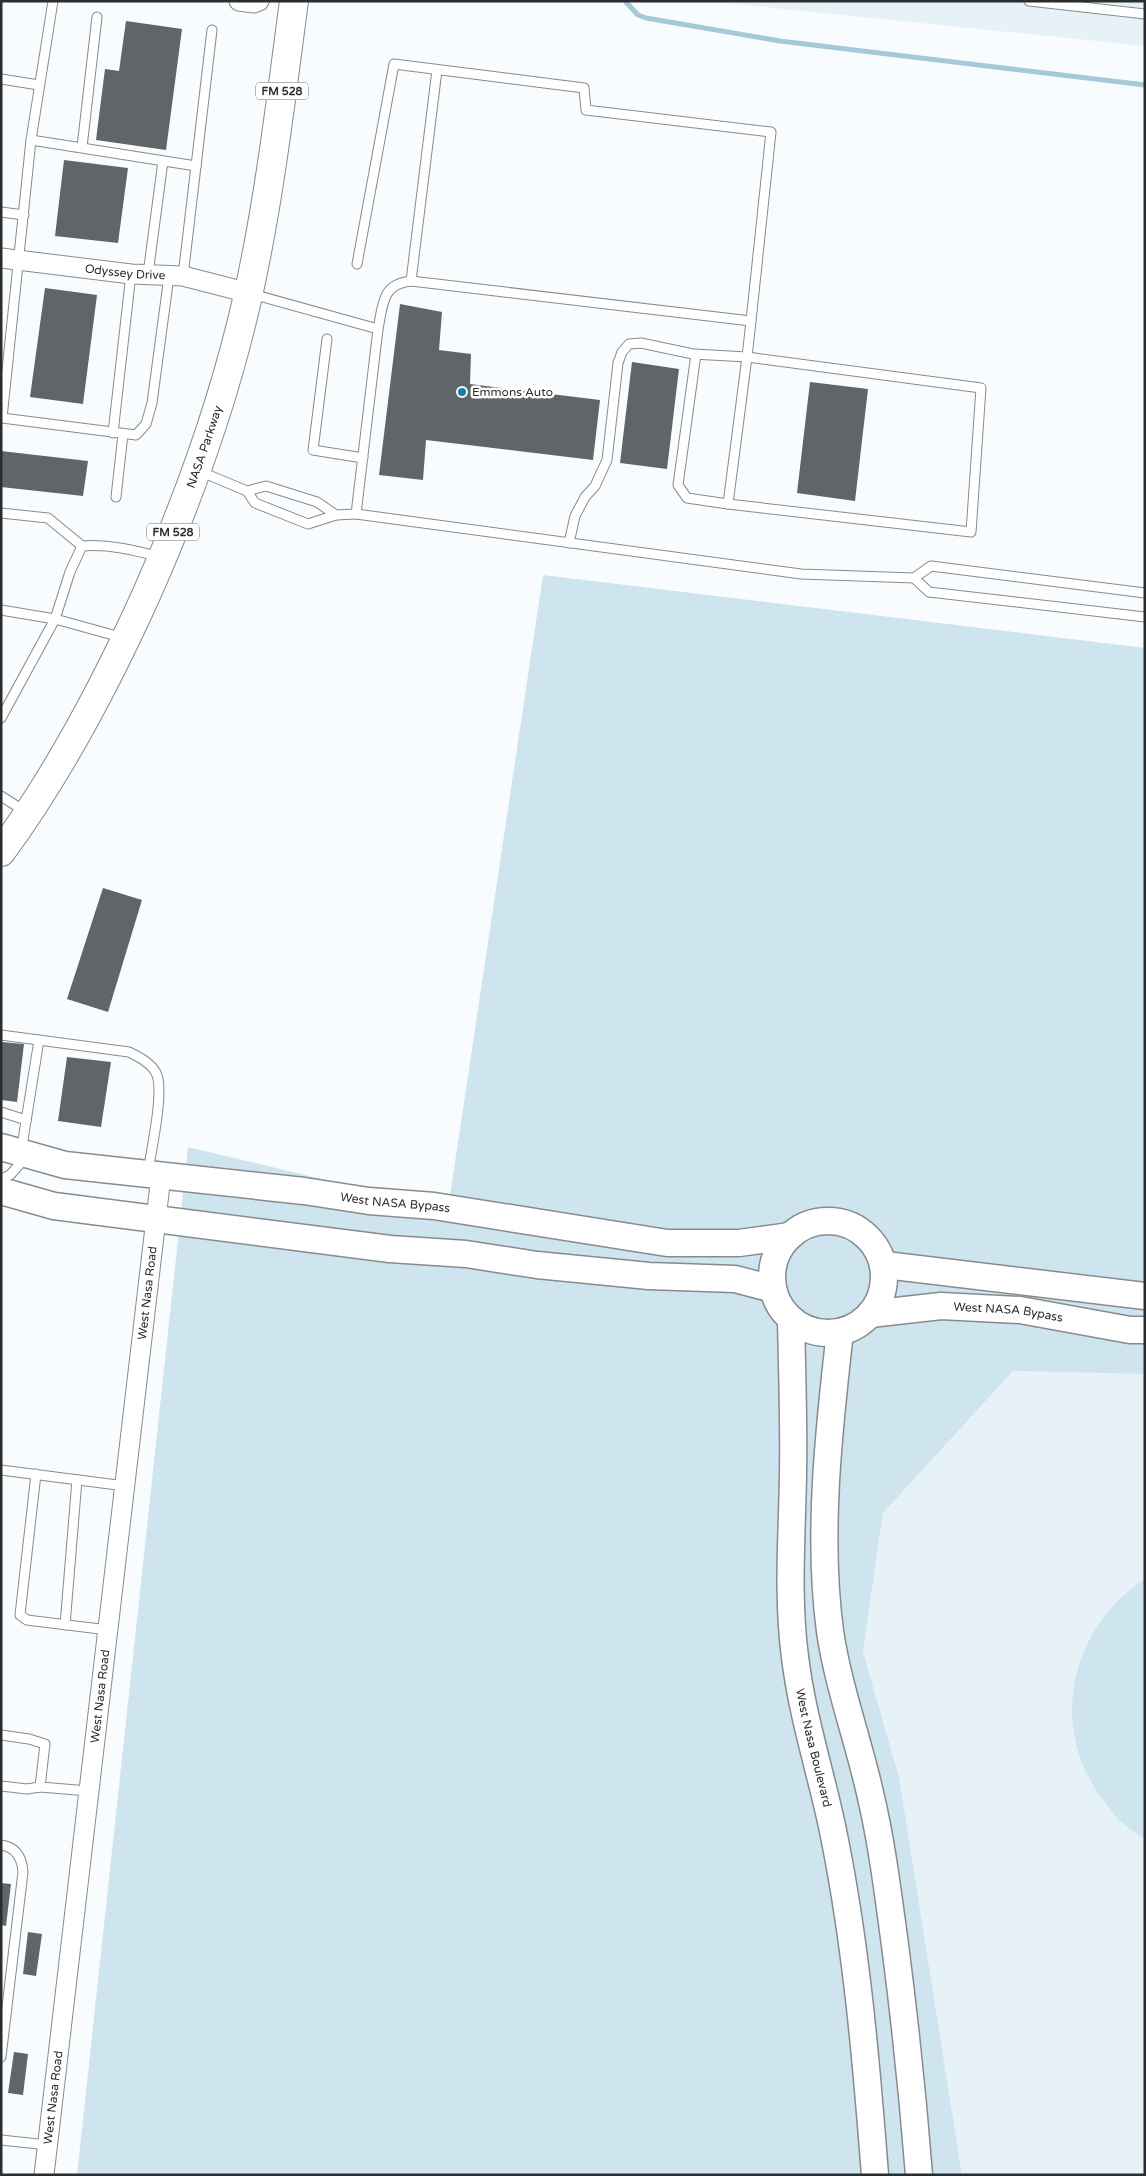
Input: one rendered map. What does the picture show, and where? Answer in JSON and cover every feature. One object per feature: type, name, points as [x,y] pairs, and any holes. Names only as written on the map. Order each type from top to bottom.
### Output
[{"type":"main road","name":"NASA Parkway","points":[[1,852],[28,814],[72,744],[126,639],[162,558],[197,471],[225,382],[249,293],[269,181],[294,1]]},
{"type":"street","points":[[239,1],[254,3],[260,1]]},
{"type":"street","name":"Odyssey Drive","points":[[10,259],[140,274],[176,276],[249,293]]},
{"type":"street","name":"West NASA Bypass","points":[[11,1150],[65,1165],[454,1209],[667,1243],[739,1243],[790,1236]]},
{"type":"street","name":"West Nasa Road","points":[[44,2175],[157,1218],[154,1175]]},
{"type":"street","points":[[1,1190],[54,1206],[390,1249],[466,1254],[537,1265],[648,1276],[736,1279],[773,1289]]},
{"type":"street","name":"West NASA Bypass","points":[[825,1220],[845,1223],[862,1232],[875,1245],[885,1264],[884,1282],[880,1299],[870,1314],[857,1326],[840,1332],[822,1333],[806,1329],[791,1319],[780,1306],[773,1289],[772,1270],[778,1251],[790,1236],[806,1225],[825,1220]]},
{"type":"street","points":[[885,1264],[1145,1296]]},
{"type":"street","name":"West NASA Bypass","points":[[870,1314],[940,1306],[1020,1310],[1130,1330],[1145,1330]]},
{"type":"street","name":"West Nasa Boulevard","points":[[791,1319],[794,1434],[790,1600],[795,1657],[809,1737],[832,1826],[845,1905],[865,2042],[875,2175]]},
{"type":"street","points":[[840,1332],[830,1421],[825,1540],[830,1631],[846,1707],[870,1793],[888,1895],[912,2073],[919,2175]]},
{"type":"lane","points":[[53,1],[39,85],[24,215],[10,259],[2,418],[136,435],[146,424],[152,403],[196,166],[212,30]]},
{"type":"lane","points":[[1029,1],[1145,14]]},
{"type":"lane","points":[[82,147],[97,17]]},
{"type":"lane","points":[[357,264],[394,64],[584,88],[586,110],[771,132],[747,357],[728,504]]},
{"type":"lane","points":[[411,281],[436,70]]},
{"type":"lane","points":[[1,80],[39,85]]},
{"type":"lane","points":[[32,140],[196,166]]},
{"type":"lane","points":[[113,433],[140,274],[163,161]]},
{"type":"lane","points":[[1,212],[24,215]]},
{"type":"lane","points":[[356,514],[383,302],[389,290],[398,283],[411,281],[751,321]]},
{"type":"lane","points":[[249,293],[378,330]]},
{"type":"lane","points":[[327,339],[313,450],[363,458]]},
{"type":"lane","points":[[569,543],[576,516],[585,497],[595,486],[607,460],[618,363],[622,352],[628,344],[641,343],[696,354],[747,357],[981,388],[971,532],[687,498],[678,485],[696,354]]},
{"type":"lane","points":[[116,497],[123,434]]},
{"type":"lane","points":[[197,471],[246,491],[255,503],[308,524],[336,516],[356,514],[801,574],[914,578],[931,566],[1145,593]]},
{"type":"lane","points":[[246,491],[266,486],[317,502],[336,516]]},
{"type":"lane","points":[[1,513],[48,518],[82,546],[99,545],[122,548],[162,558]]},
{"type":"lane","points":[[1,718],[54,619],[70,572],[82,546]]},
{"type":"lane","points":[[914,578],[929,592],[1145,617]]},
{"type":"lane","points":[[1,610],[54,619],[126,639]]},
{"type":"lane","points":[[1,796],[28,814]]},
{"type":"lane","points":[[1,1035],[129,1052],[143,1059],[156,1072],[160,1086],[154,1175]]},
{"type":"lane","points":[[1,1179],[15,1171],[11,1150],[26,1120],[39,1040]]},
{"type":"lane","points":[[1,1112],[26,1120]]},
{"type":"lane","points":[[1,1470],[126,1486]]},
{"type":"lane","points":[[36,1474],[20,1614],[26,1620],[108,1630]]},
{"type":"lane","points":[[65,1625],[77,1480]]},
{"type":"lane","points":[[1,1735],[29,1739],[45,1744],[40,1787]]},
{"type":"lane","points":[[1,1786],[27,1789],[40,1787],[90,1791]]},
{"type":"lane","points":[[1,1845],[13,1849],[20,1856],[24,1872],[1,2057]]},
{"type":"lane","points":[[1,2140],[48,2145]]},
{"type":"shaded area","points":[[706,1],[1145,1],[1145,46]]},
{"type":"shaded area","points":[[543,575],[1145,648],[1145,1374],[1013,1371],[883,1513],[863,1652],[899,1777],[962,2175],[77,2175],[188,1147],[448,1209]]},
{"type":"shaded area","points":[[1013,1371],[1145,1374],[1145,2175],[962,2175],[899,1777],[863,1652],[883,1513]]},
{"type":"shaded area","points":[[1145,1579],[1145,1838],[1125,1826],[1115,1815],[1101,1797],[1085,1769],[1075,1739],[1072,1709],[1075,1679],[1085,1650],[1099,1623],[1120,1599]]},
{"type":"building","points":[[126,21],[182,29],[166,150],[96,140],[105,69],[119,71]]},
{"type":"building","points":[[64,160],[128,168],[118,243],[55,236]]},
{"type":"building","points":[[45,288],[97,295],[83,404],[30,397]]},
{"type":"building","name":"Emmons Auto","points":[[400,304],[442,312],[439,350],[471,354],[470,384],[600,400],[593,460],[426,440],[423,480],[379,475]]},
{"type":"building","points":[[632,362],[679,369],[667,469],[620,463]]},
{"type":"building","points":[[810,382],[868,389],[855,501],[797,493]]},
{"type":"building","points":[[1,451],[88,461],[83,496],[1,487]]},
{"type":"building","points":[[103,888],[142,900],[108,1012],[67,999]]},
{"type":"building","points":[[1,1042],[24,1044],[17,1102],[1,1100]]},
{"type":"building","points":[[67,1057],[111,1062],[101,1127],[58,1121]]},
{"type":"building","points":[[1,1883],[11,1884],[6,1926],[1,1925]]},
{"type":"building","points":[[28,1932],[42,1934],[36,1976],[23,1974]]},
{"type":"building","points":[[14,2052],[28,2054],[23,2095],[8,2093]]},
{"type":"waterway","points":[[625,1],[638,15],[646,18],[780,41],[1145,85]]},
{"type":"place","name":"Emmons Auto","points":[[462,392]]}]
